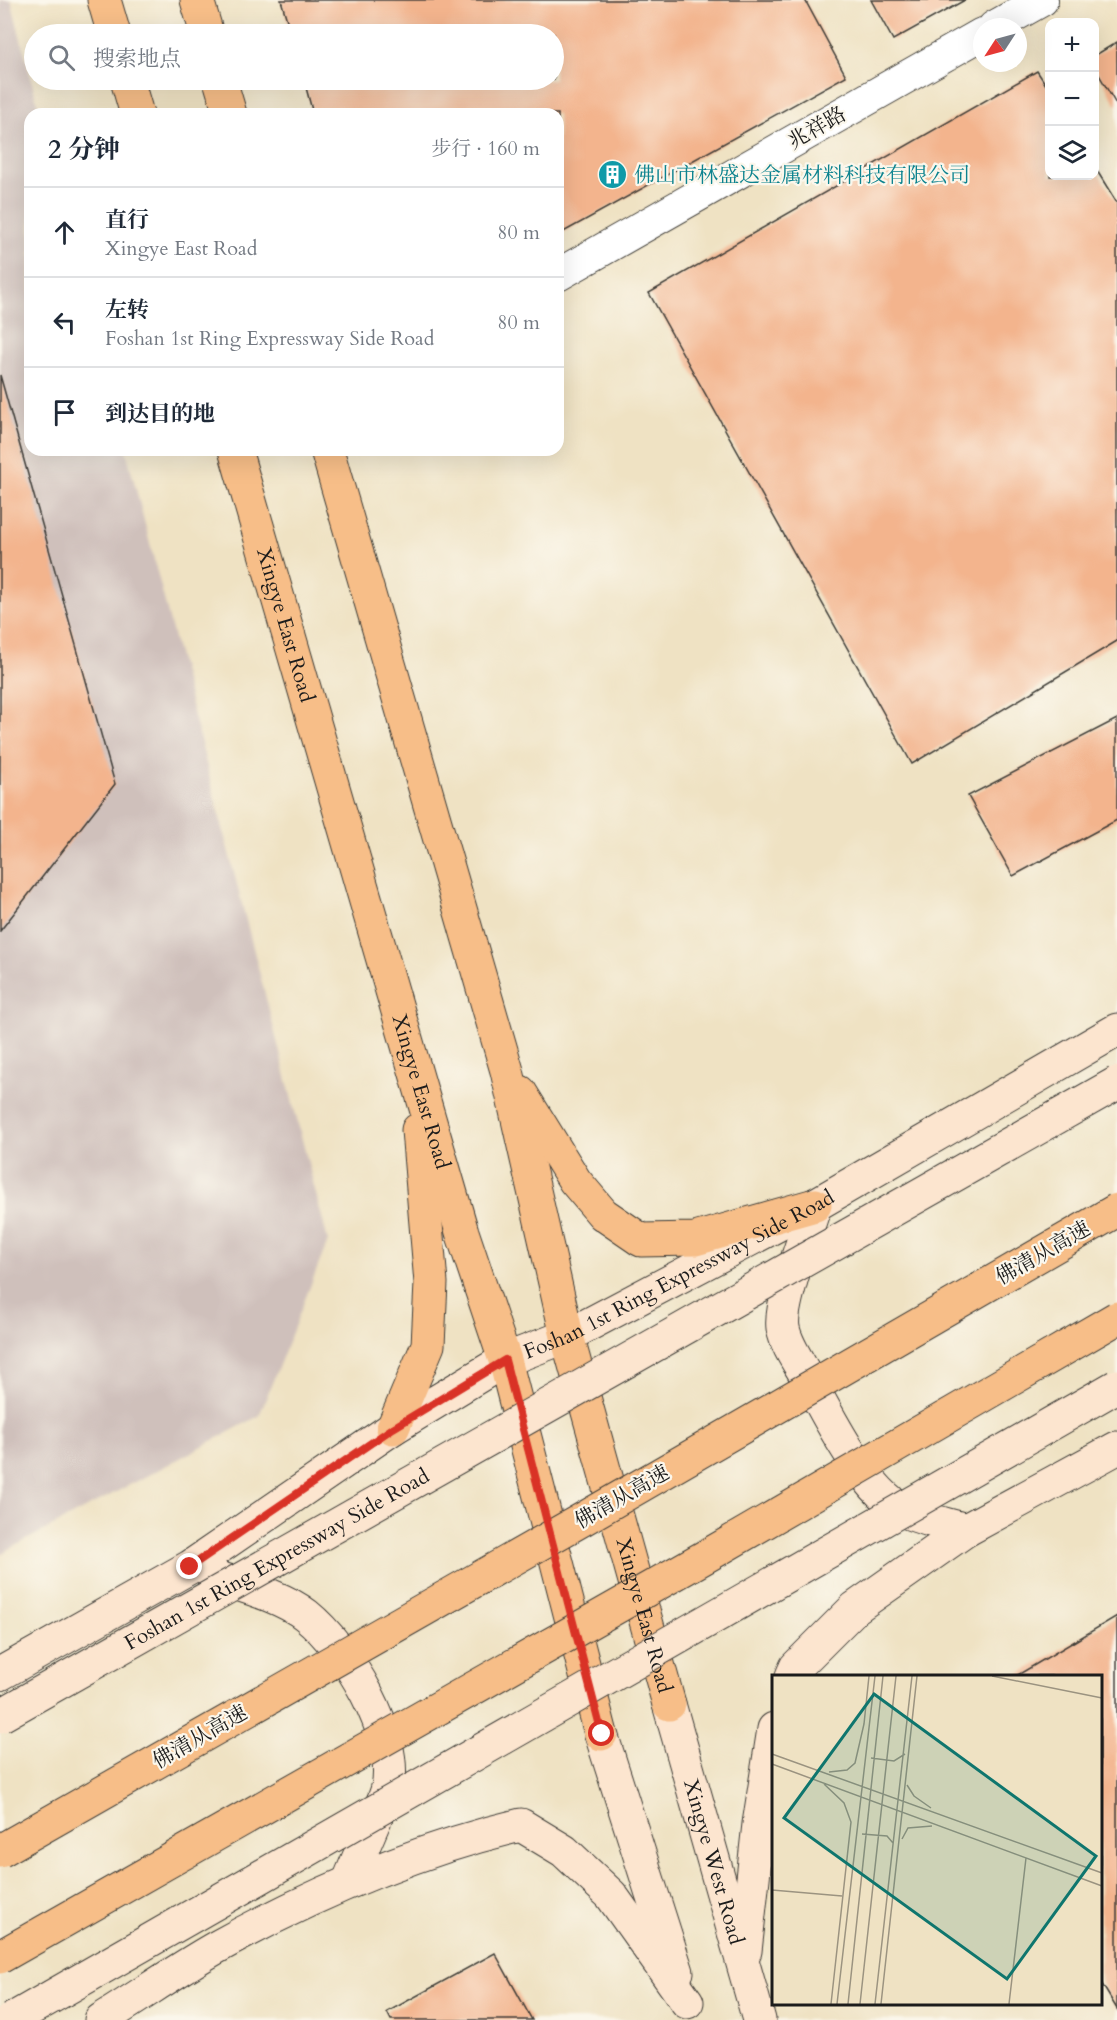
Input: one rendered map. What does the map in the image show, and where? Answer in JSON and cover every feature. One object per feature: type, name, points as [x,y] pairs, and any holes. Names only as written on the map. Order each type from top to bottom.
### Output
[{"type":"main road","points":[[104,0],[111,24]]},
{"type":"main road","points":[[197,0],[204,24]]},
{"type":"main road","points":[[130,90],[135,108]]},
{"type":"main road","points":[[223,90],[228,108]]},
{"type":"main road","name":"Xingye East Road","points":[[237,456],[462,1232],[505,1360],[602,1734],[690,2011]]},
{"type":"main road","name":"Xingye East Road","points":[[329,456],[507,1071],[567,1336],[669,1704]]},
{"type":"main road","name":"Foshan 1st Ring Expressway Side Road","points":[[0,1674],[190,1567],[393,1428],[505,1360],[567,1336],[815,1205],[1117,1030]]},
{"type":"main road","points":[[393,1428],[428,1345],[431,1283],[411,1054]]},
{"type":"main road","points":[[507,1071],[576,1181],[603,1214],[641,1240],[696,1239],[815,1205]]},
{"type":"main road","name":"Foshan 1st Ring Expressway Side Road","points":[[0,1716],[1117,1083]]},
{"type":"main road","points":[[815,1205],[785,1305],[783,1328],[793,1351],[848,1449],[870,1481],[886,1498],[905,1511],[966,1530]]},
{"type":"main road","name":"佛清从高速","points":[[0,1851],[583,1519],[1117,1210]]},
{"type":"main road","points":[[0,1957],[686,1568],[1117,1318]]},
{"type":"main road","points":[[10,2020],[1117,1386]]},
{"type":"main road","points":[[793,1675],[796,1667],[855,1608],[966,1530],[1117,1448]]},
{"type":"main road","points":[[190,1567],[289,1604],[307,1616],[346,1660],[376,1712],[387,1744],[390,1769],[388,1789],[349,1881]]},
{"type":"main road","name":"Xingye West Road","points":[[669,1704],[759,2020]]},
{"type":"main road","points":[[743,1968],[759,1824],[772,1742]]},
{"type":"main road","points":[[101,2020],[217,1947],[349,1881],[487,1833],[521,1825],[564,1851],[611,1895],[690,2011]]},
{"type":"street","points":[[1010,18],[1042,0]]},
{"type":"street","name":"兆祥路","points":[[564,272],[973,39]]},
{"type":"shaded area","points":[[0,0],[11,0],[24,51],[24,90],[34,90],[38,108],[24,108],[24,456],[128,456],[328,1241],[259,1416],[0,1554]]},
{"type":"building","name":"佛山市林盛达金属材料科技有限公司","points":[[281,0],[805,0],[846,76],[564,232],[564,108],[311,108],[307,90],[564,90],[564,24],[288,24]]},
{"type":"building","points":[[871,0],[965,0],[893,40]]},
{"type":"building","points":[[1117,42],[1117,106],[1099,75],[1099,53]]},
{"type":"building","points":[[1037,71],[1045,83],[1045,180],[1099,180],[1099,174],[1117,203],[1117,641],[912,764],[649,293]]},
{"type":"building","points":[[0,375],[115,784],[0,931]]},
{"type":"building","points":[[1117,719],[1117,820],[1013,876],[968,796]]},
{"type":"building","points":[[1117,1616],[1117,2009],[1102,1984],[1102,1675],[1018,1675]]},
{"type":"building","points":[[495,1953],[532,2020],[391,2020],[387,2012]]},
{"type":"place","name":"佛山市林盛达金属材料科技有限公司","points":[[613,175]]},
{"type":"route","points":[[190,1567],[393,1428],[505,1360],[602,1734]]}]
